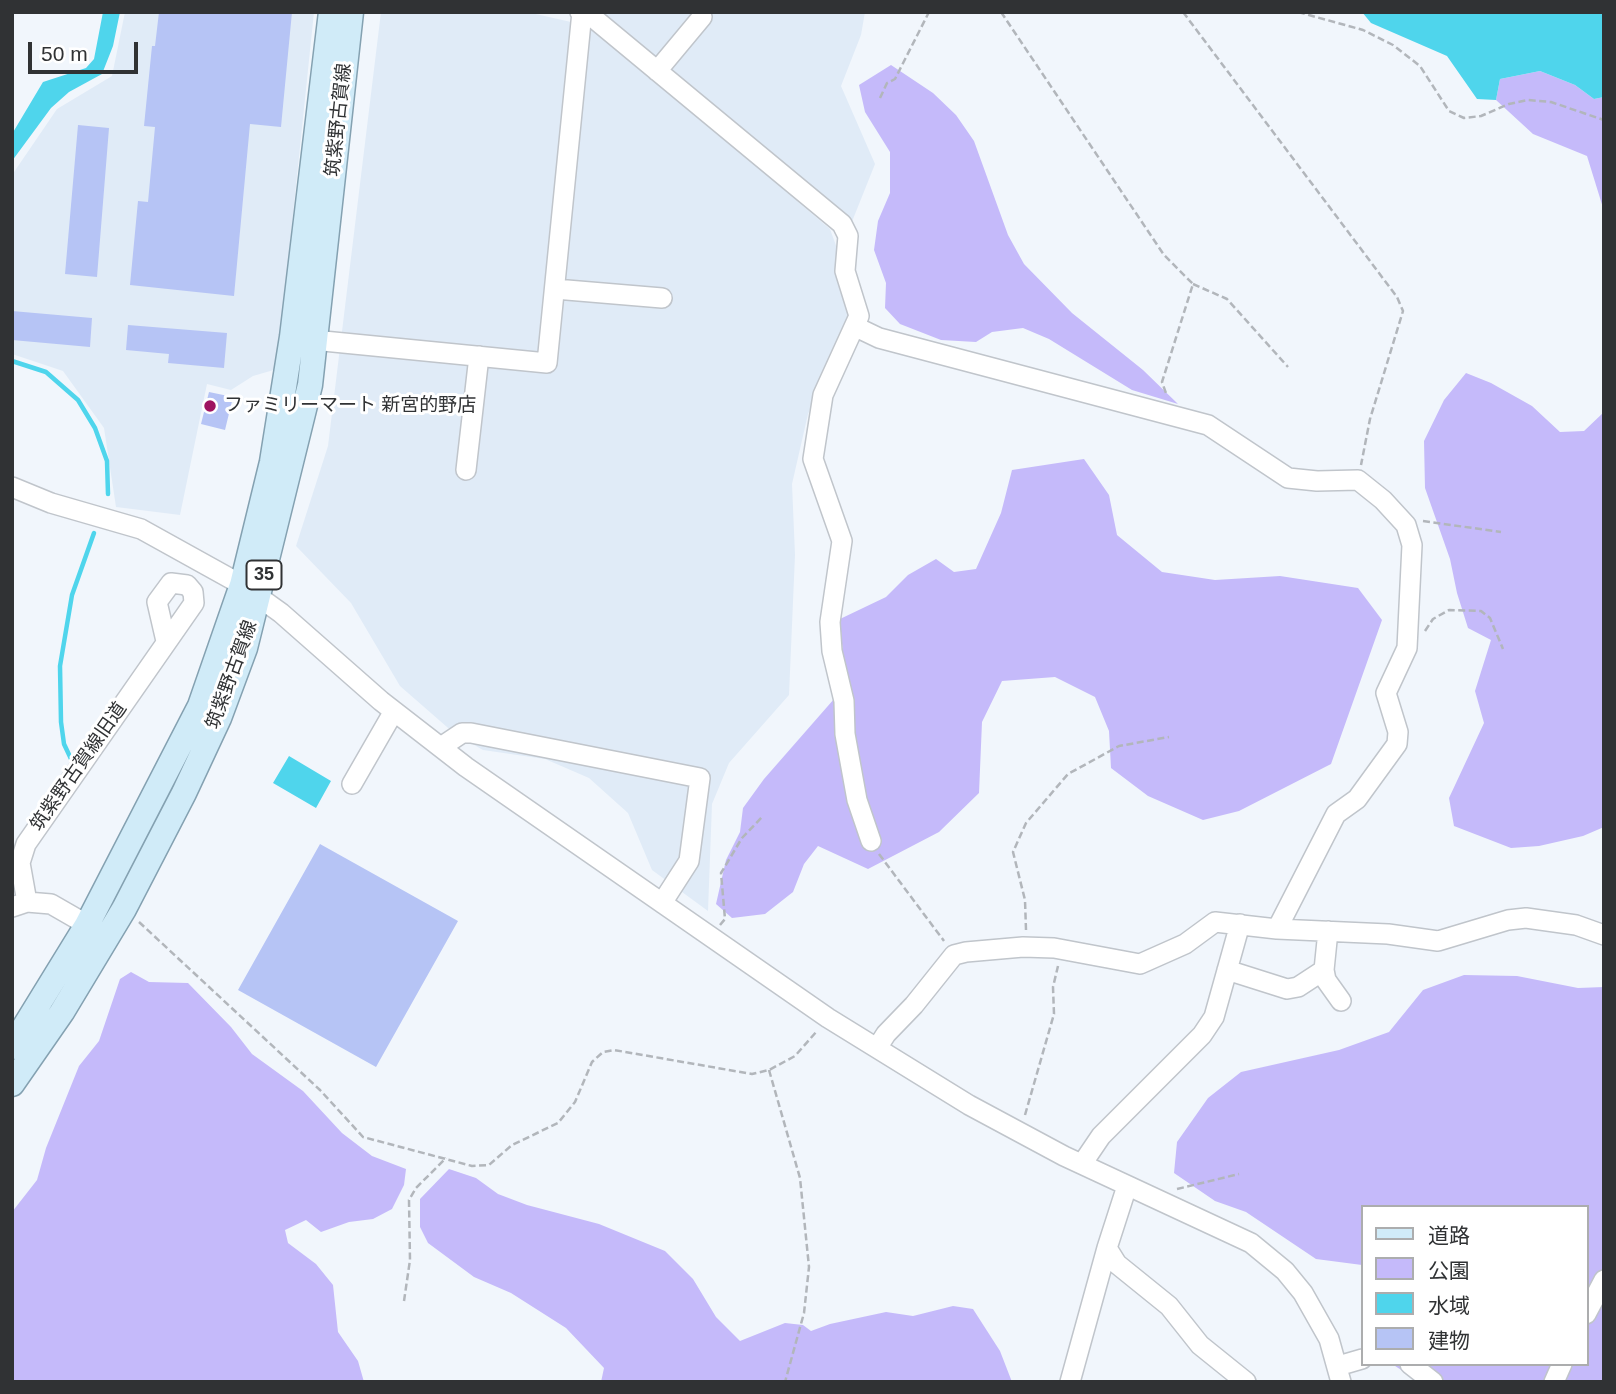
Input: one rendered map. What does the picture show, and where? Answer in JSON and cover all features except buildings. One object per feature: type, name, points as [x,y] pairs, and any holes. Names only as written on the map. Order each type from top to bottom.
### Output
[{"type":"main road","name":"筑紫野古賀線","points":[[12,1047],[98,931],[124,909],[219,718],[250,591],[292,337],[331,12]]},
{"type":"main road","name":"筑紫野古賀線","points":[[12,1084],[62,1012],[201,706],[250,591],[296,449],[316,341],[351,12]]},
{"type":"street","points":[[292,337],[547,363],[581,12],[590,16],[842,224],[848,236],[845,271],[859,308],[856,327],[823,395],[813,459],[842,541],[830,622],[832,651],[844,701],[845,734],[857,800],[871,841]]},
{"type":"street","points":[[657,71],[702,17]]},
{"type":"street","points":[[555,289],[662,298]]},
{"type":"street","points":[[856,327],[879,338],[1208,425],[1288,478],[1317,481],[1358,480],[1403,522],[1412,545],[1407,648],[1385,694],[1398,732],[1397,744],[1357,799],[1336,814],[1277,929]]},
{"type":"street","points":[[466,470],[479,356]]},
{"type":"street","points":[[12,487],[51,503],[141,529],[250,591],[441,747],[828,1018],[1019,1132],[1159,1202],[1251,1243],[1268,1255],[1303,1293],[1329,1339],[1339,1374],[1360,1360]]},
{"type":"street","name":"筑紫野古賀線旧道","points":[[98,931],[51,904],[19,904],[20,863],[26,844],[166,641]]},
{"type":"street","points":[[352,783],[394,711]]},
{"type":"street","points":[[441,747],[462,733],[471,733],[700,778],[689,861],[662,903]]},
{"type":"street","points":[[877,1048],[954,955],[1023,947],[1062,949],[1140,964],[1185,944],[1215,922],[1277,929],[1388,934],[1438,941],[1508,920],[1526,918],[1576,925],[1604,935]]},
{"type":"street","points":[[1082,1164],[1101,1136],[1202,1035],[1214,1017],[1240,924]]},
{"type":"street","points":[[1328,931],[1324,970],[1326,980],[1341,1001]]},
{"type":"street","points":[[1227,970],[1287,989],[1298,987],[1324,970]]},
{"type":"street","points":[[1070,1382],[1127,1186]]},
{"type":"street","points":[[1107,1248],[1129,1278],[1169,1306],[1200,1345],[1246,1382]]},
{"type":"street","points":[[1588,1310],[1604,1280]]},
{"type":"street","points":[[1412,1366],[1433,1382]]},
{"type":"street","points":[[1554,1382],[1561,1366]]},
{"type":"path","points":[[880,98],[887,83],[895,79],[929,12]]},
{"type":"path","points":[[1001,12],[1164,256],[1193,284],[1227,299],[1288,367]]},
{"type":"path","points":[[1182,12],[1397,297],[1403,311],[1370,419],[1358,480]]},
{"type":"path","points":[[1298,12],[1363,30],[1393,45],[1420,66],[1449,111],[1464,118],[1481,116],[1509,104],[1528,100],[1551,102],[1604,120]]},
{"type":"path","points":[[1173,414],[1162,382],[1193,284]]},
{"type":"path","points":[[1403,522],[1410,519],[1501,532]]},
{"type":"path","points":[[1407,648],[1415,648],[1433,619],[1455,608],[1486,613],[1503,649]]},
{"type":"path","points":[[1023,947],[1027,924],[1025,900],[1015,869],[1013,852],[1016,839],[1026,823],[1068,774],[1119,746],[1169,737]]},
{"type":"path","points":[[712,936],[725,919],[721,873],[742,838],[763,816]]},
{"type":"path","points":[[871,841],[886,867],[954,955]]},
{"type":"path","points":[[124,909],[186,963],[320,1090],[363,1138],[472,1166],[489,1166],[513,1145],[558,1123],[575,1102],[592,1062],[603,1052],[614,1050],[752,1074],[769,1070],[795,1056],[828,1018]]},
{"type":"path","points":[[1019,1132],[1054,1014],[1053,988],[1062,949]]},
{"type":"path","points":[[769,1070],[800,1178],[809,1267],[804,1313],[785,1382]]},
{"type":"path","points":[[404,1301],[410,1260],[409,1200],[416,1188],[446,1158]]},
{"type":"path","points":[[1159,1202],[1163,1193],[1239,1174]]},
{"type":"shaded area","points":[[125,12],[314,12],[277,369],[253,376],[231,390],[207,384],[180,515],[116,507],[104,428],[63,371],[12,354],[12,175],[57,109],[112,76]]},
{"type":"shaded area","points":[[381,12],[527,12],[593,27],[830,229],[854,310],[808,414],[792,484],[795,555],[789,695],[729,763],[712,804],[708,911],[652,870],[628,813],[589,778],[545,759],[483,750],[455,734],[400,686],[351,603],[296,546],[328,446]]},
{"type":"shaded area","points":[[596,12],[865,12],[861,35],[841,86],[875,164],[851,224]]},
{"type":"green space","points":[[891,65],[933,93],[956,115],[974,141],[1008,235],[1024,264],[1072,313],[1143,370],[1178,404],[1132,390],[1049,339],[1023,328],[992,332],[976,342],[941,340],[900,324],[885,308],[886,283],[874,250],[878,221],[890,193],[890,152],[865,112],[859,85]]},
{"type":"green space","points":[[1540,71],[1575,85],[1594,99],[1604,97],[1604,211],[1587,156],[1533,134],[1496,100],[1500,79]]},
{"type":"green space","points":[[1466,373],[1491,383],[1532,406],[1560,432],[1584,431],[1604,412],[1604,827],[1583,836],[1539,846],[1511,848],[1454,826],[1449,798],[1484,723],[1475,691],[1491,640],[1468,628],[1450,559],[1425,488],[1424,441],[1444,400]]},
{"type":"green space","points":[[1084,459],[1109,495],[1117,535],[1162,572],[1215,580],[1280,576],[1358,588],[1382,620],[1331,764],[1239,811],[1203,820],[1148,796],[1111,768],[1109,731],[1095,697],[1055,677],[1002,681],[982,722],[979,793],[939,832],[868,869],[818,846],[804,864],[793,892],[765,914],[732,918],[716,904],[726,860],[740,832],[743,808],[764,779],[841,691],[844,668],[840,619],[886,597],[908,575],[936,559],[954,572],[976,569],[1001,513],[1012,470]]},
{"type":"green space","points":[[131,972],[149,982],[188,983],[231,1027],[252,1054],[303,1091],[342,1133],[372,1156],[406,1169],[404,1185],[392,1209],[373,1219],[349,1222],[321,1232],[306,1220],[285,1230],[288,1243],[316,1264],[333,1285],[338,1332],[358,1361],[364,1382],[13,1382],[12,1212],[37,1180],[46,1148],[79,1066],[99,1041],[120,979]]},
{"type":"green space","points":[[1464,975],[1517,976],[1578,988],[1604,987],[1604,1382],[1420,1382],[1395,1366],[1588,1366],[1588,1205],[1360,1205],[1360,1265],[1316,1259],[1246,1212],[1215,1201],[1174,1173],[1177,1142],[1208,1098],[1241,1072],[1339,1050],[1389,1032],[1423,990]]},
{"type":"green space","points":[[449,1169],[476,1178],[498,1194],[527,1205],[599,1224],[665,1251],[693,1279],[716,1317],[740,1341],[785,1323],[803,1325],[811,1331],[830,1324],[886,1312],[913,1316],[953,1306],[973,1309],[1000,1351],[1012,1382],[601,1382],[604,1368],[566,1328],[511,1293],[474,1277],[428,1243],[420,1227],[420,1199]]},
{"type":"water","points":[[103,12],[120,12],[113,46],[102,74],[69,92],[51,108],[12,161],[12,134],[43,82],[86,68],[94,59]]},
{"type":"water","points":[[1362,12],[1604,12],[1604,97],[1594,99],[1575,85],[1540,71],[1500,79],[1496,100],[1477,99],[1447,56],[1371,23]]},
{"type":"water","points":[[289,756],[331,781],[316,808],[273,783]]},
{"type":"waterway","points":[[12,361],[46,372],[78,400],[95,428],[107,461],[108,494]]},
{"type":"waterway","points":[[72,761],[64,744],[61,722],[60,666],[72,595],[94,533]]},
{"type":"place","name":"ファミリーマート 新宮的野店","points":[[210,406]]}]
